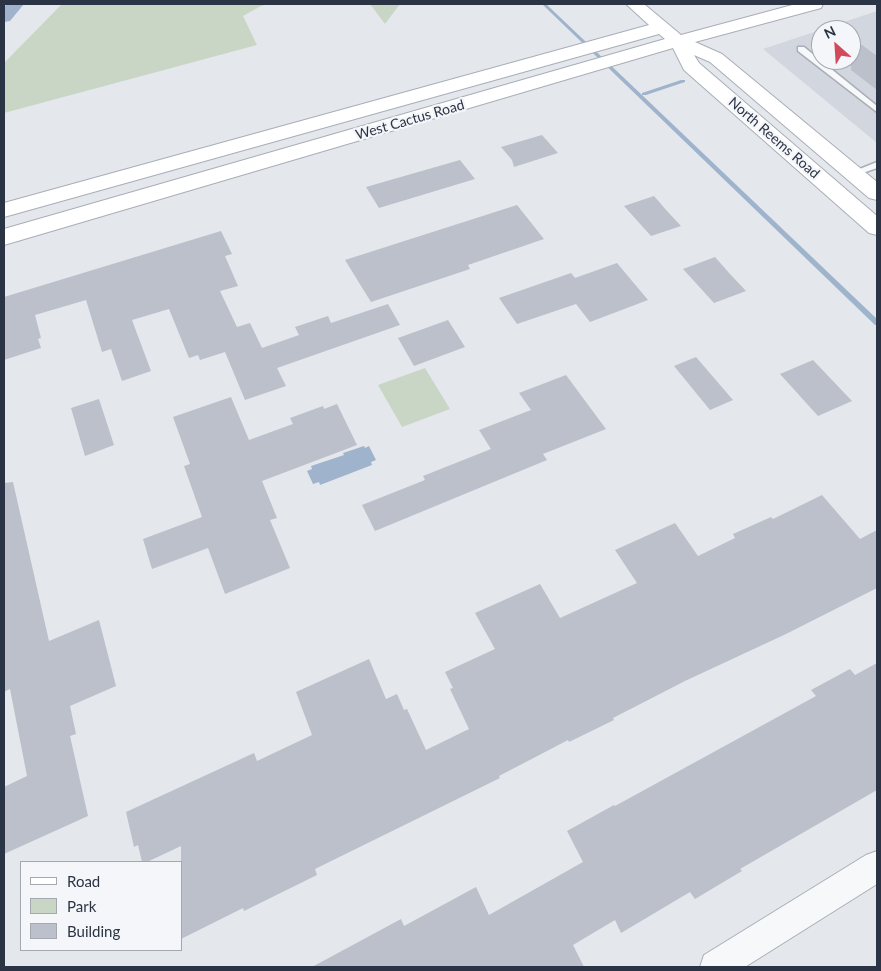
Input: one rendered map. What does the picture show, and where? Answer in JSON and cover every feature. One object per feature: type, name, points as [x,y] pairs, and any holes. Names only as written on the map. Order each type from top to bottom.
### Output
[{"type":"main road","name":"North Reems Road","points":[[634,4],[678,41],[716,58],[877,193]]},
{"type":"main road","name":"West Cactus Road","points":[[4,210],[749,4]]},
{"type":"main road","name":"West Cactus Road","points":[[4,237],[606,64],[678,41],[816,4]]},
{"type":"main road","name":"North Reems Road","points":[[678,41],[691,66],[877,228]]},
{"type":"street","points":[[716,967],[877,866]]},
{"type":"lane","points":[[801,49],[877,110]]},
{"type":"lane","points":[[854,173],[877,165]]},
{"type":"shaded area","points":[[877,11],[877,143],[763,49],[811,33],[811,70],[861,70],[861,20],[850,20]]},
{"type":"green space","points":[[62,4],[269,4],[261,6],[243,16],[257,45],[4,113],[4,63]]},
{"type":"green space","points":[[370,4],[400,4],[385,24]]},
{"type":"green space","points":[[425,368],[450,409],[402,427],[378,385]]},
{"type":"water","points":[[364,446],[365,448],[369,446],[376,460],[371,462],[372,465],[320,485],[319,482],[313,484],[307,471],[312,469],[311,466]]},
{"type":"building","points":[[861,44],[877,56],[877,90],[851,70],[861,70]]},
{"type":"building","points":[[542,135],[558,153],[514,167],[512,160],[501,147]]},
{"type":"building","points":[[460,160],[475,179],[379,208],[366,187]]},
{"type":"building","points":[[654,196],[681,226],[651,236],[624,206]]},
{"type":"building","points":[[517,205],[544,239],[468,265],[470,269],[371,302],[345,260]]},
{"type":"building","points":[[221,231],[232,254],[225,256],[238,286],[220,291],[237,327],[250,323],[262,348],[299,335],[295,327],[328,316],[331,323],[388,304],[400,325],[277,368],[286,386],[245,400],[225,352],[200,360],[198,355],[189,358],[169,309],[132,320],[151,371],[122,381],[111,349],[102,352],[86,300],[35,315],[41,338],[38,339],[41,348],[4,360],[4,297]]},
{"type":"building","points":[[715,257],[746,291],[714,303],[683,269]]},
{"type":"building","points":[[617,263],[648,300],[590,322],[576,304],[517,324],[499,298],[571,273],[575,278]]},
{"type":"building","points":[[448,320],[465,347],[414,366],[398,338]]},
{"type":"building","points":[[696,357],[733,400],[710,410],[674,366]]},
{"type":"building","points":[[813,360],[852,401],[818,416],[780,374]]},
{"type":"building","points":[[566,375],[606,429],[543,454],[547,460],[375,531],[362,505],[425,480],[423,476],[491,449],[479,430],[531,410],[519,393]]},
{"type":"building","points":[[231,397],[249,440],[293,424],[290,418],[323,406],[324,409],[337,404],[357,445],[262,481],[277,518],[270,520],[290,568],[225,594],[208,548],[152,569],[143,539],[202,517],[184,466],[190,464],[173,417]]},
{"type":"building","points":[[99,399],[114,445],[85,456],[71,408]]},
{"type":"building","points":[[13,482],[49,641],[99,620],[116,686],[70,706],[76,734],[70,736],[88,816],[4,854],[4,787],[27,776],[10,689],[4,692],[4,483]]},
{"type":"building","points":[[822,495],[860,539],[877,530],[877,588],[786,634],[685,681],[613,718],[614,720],[569,742],[568,740],[499,776],[500,778],[315,869],[317,875],[244,911],[243,908],[182,938],[181,846],[149,861],[142,861],[138,845],[134,847],[126,812],[254,753],[257,761],[312,735],[296,692],[369,659],[386,699],[397,694],[404,710],[407,709],[426,750],[469,729],[450,689],[453,688],[445,672],[495,649],[475,613],[540,584],[560,618],[637,583],[615,550],[675,523],[698,556],[735,538],[733,534],[771,517],[773,519]]},
{"type":"building","points":[[877,663],[877,790],[740,869],[742,871],[695,899],[690,892],[621,933],[615,920],[573,945],[584,967],[312,967],[401,919],[404,926],[476,887],[489,915],[583,862],[567,831],[816,696],[811,690],[850,669],[855,675]]},
{"type":"waterway","points":[[4,17],[16,4]]},
{"type":"waterway","points":[[544,4],[877,323]]},
{"type":"waterway","points":[[644,94],[683,81]]}]
